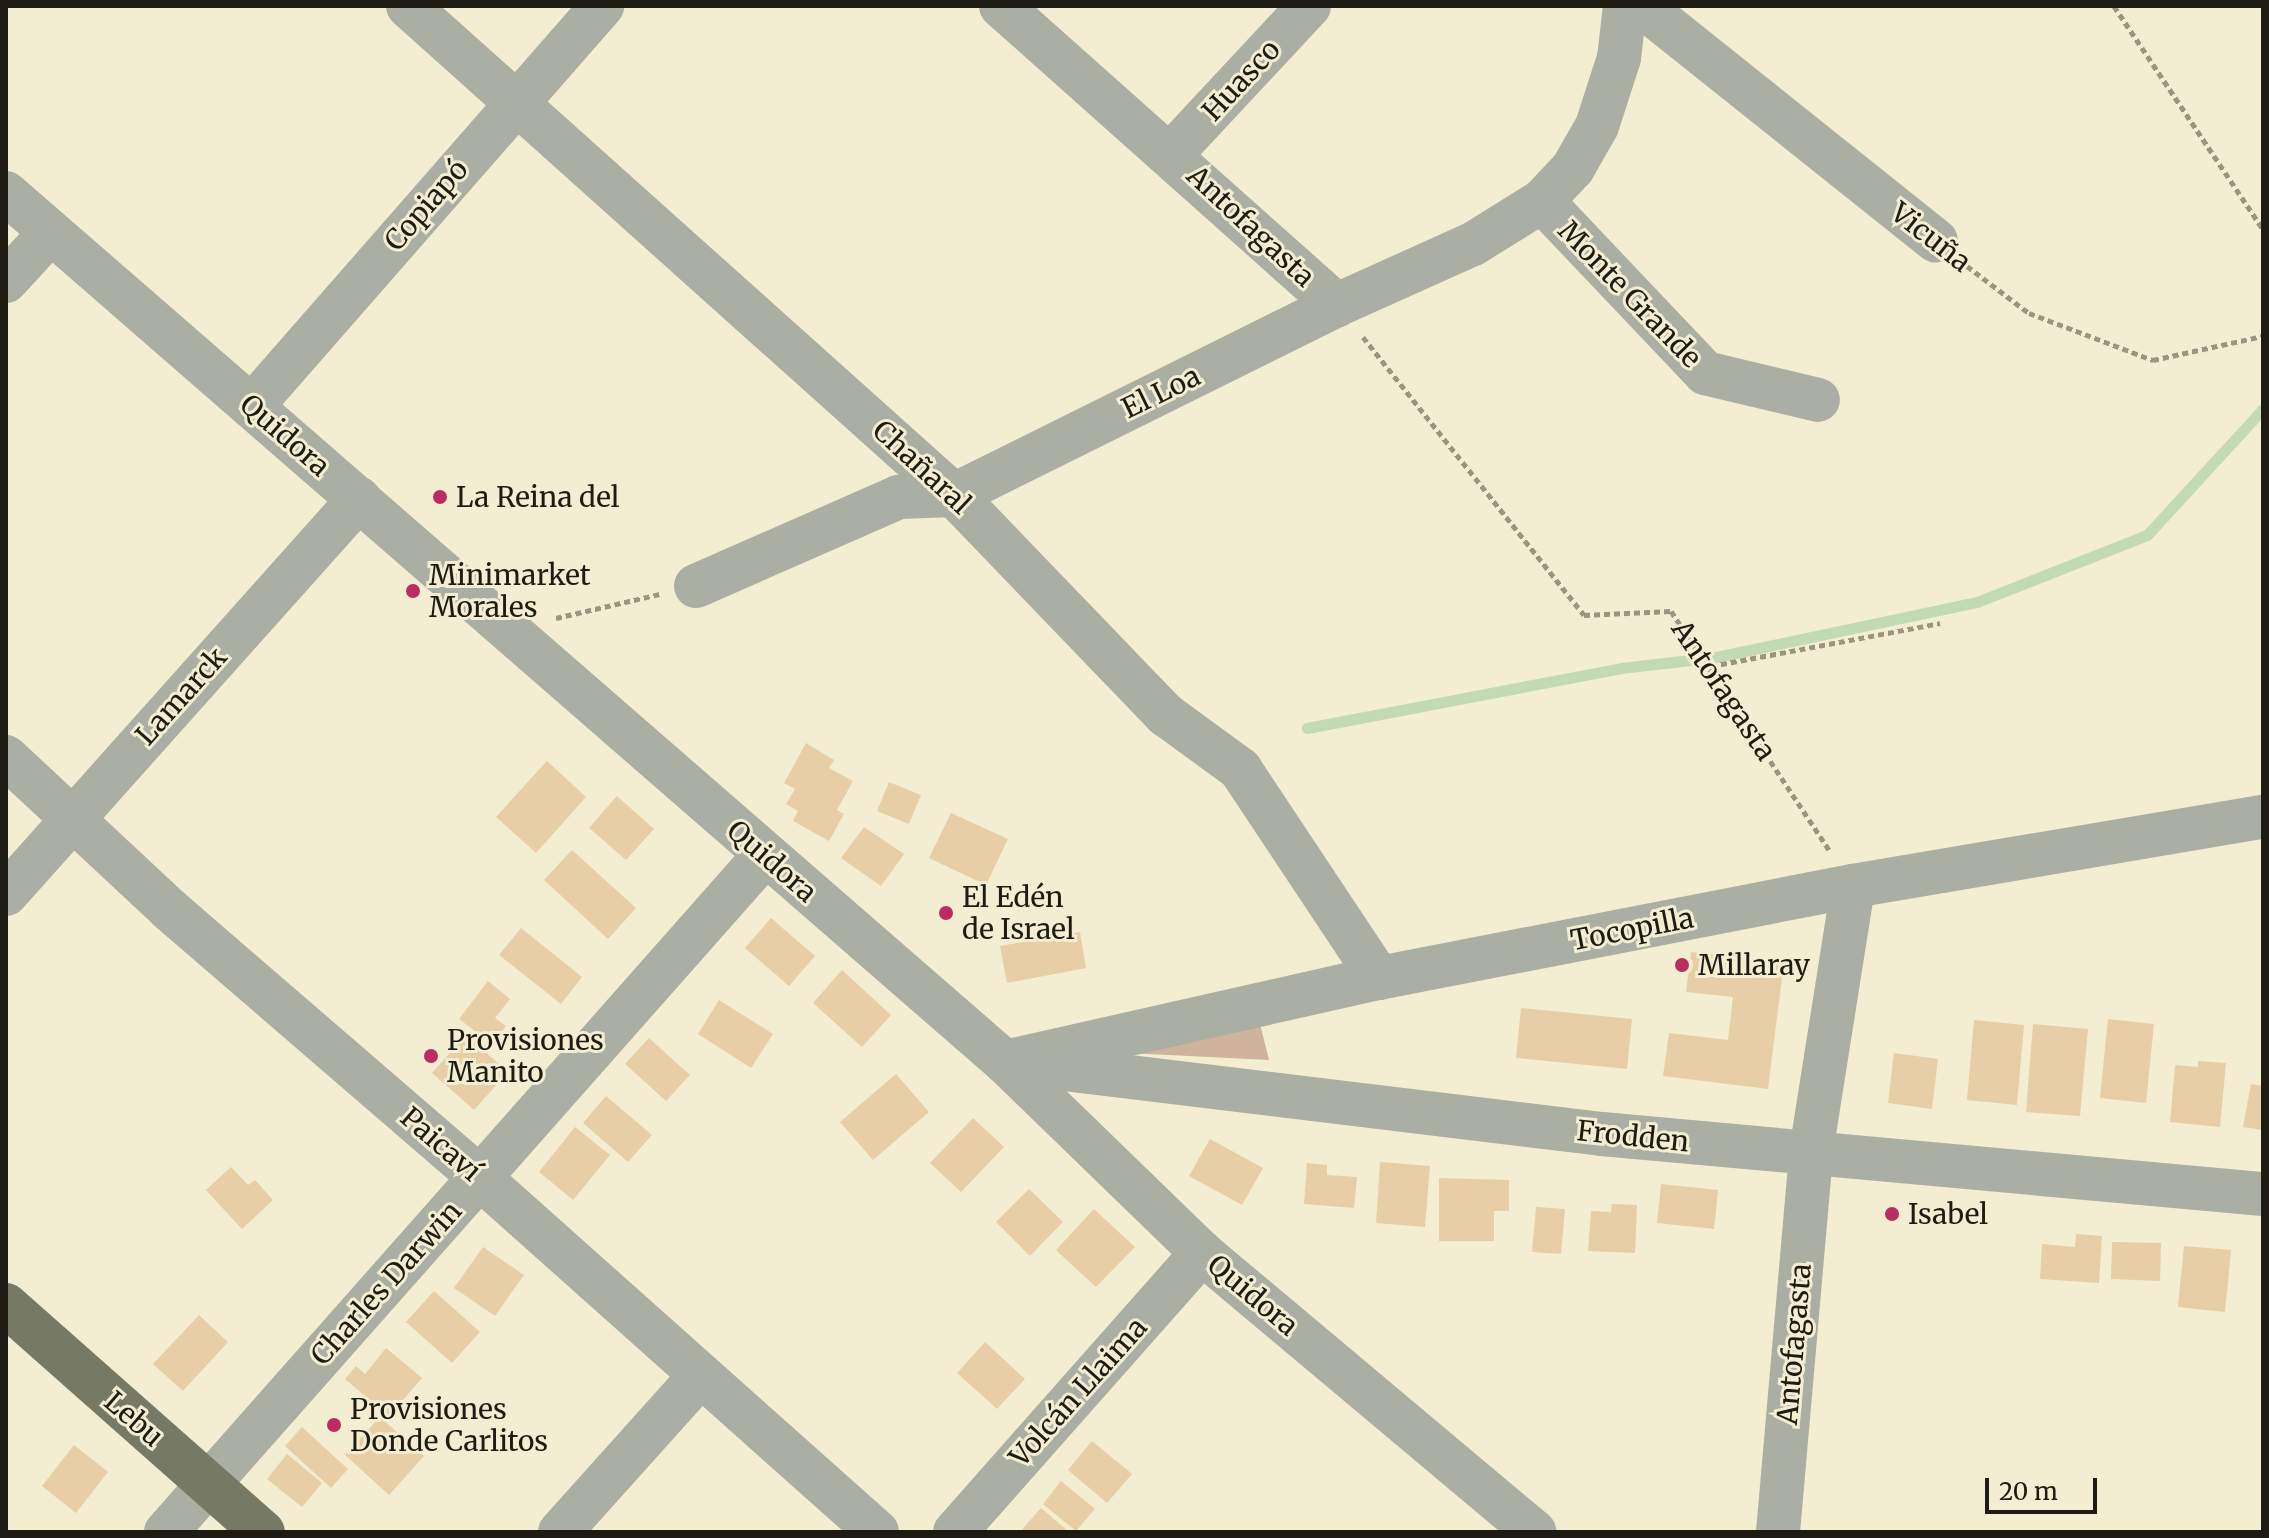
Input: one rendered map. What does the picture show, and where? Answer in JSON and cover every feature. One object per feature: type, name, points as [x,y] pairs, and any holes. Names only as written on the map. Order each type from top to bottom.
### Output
[{"type":"main road","name":"Lebu","points":[[6,1305],[263,1532]]},
{"type":"street","name":"Chañaral","points":[[408,6],[954,495],[1166,715],[1240,769],[1379,978]]},
{"type":"street","name":"Copiapó","points":[[252,406],[516,100],[602,6]]},
{"type":"street","name":"Antofagasta","points":[[1001,6],[1172,153],[1337,305]]},
{"type":"street","name":"Huasco","points":[[1172,153],[1309,6]]},
{"type":"street","name":"El Loa","points":[[696,586],[899,497],[954,495],[1337,305],[1473,244],[1542,201],[1573,168],[1597,126],[1619,58],[1625,6]]},
{"type":"street","name":"Vicuña","points":[[1642,6],[1936,241]]},
{"type":"street","name":"Quidora","points":[[6,193],[1005,1062],[1202,1253],[1535,1532]]},
{"type":"street","name":"Monte Grande","points":[[1542,201],[1705,373],[1818,400]]},
{"type":"street","points":[[6,281],[50,233]]},
{"type":"street","name":"Lamarck","points":[[6,894],[72,815],[359,499]]},
{"type":"street","name":"Paicaví","points":[[6,757],[72,815],[170,910],[480,1178],[877,1532]]},
{"type":"street","name":"Tocopilla","points":[[1005,1062],[1379,978],[1853,886],[2263,817]]},
{"type":"street","name":"Charles Darwin","points":[[166,1532],[765,855]]},
{"type":"street","name":"Antofagasta","points":[[1778,1532],[1811,1152],[1853,886]]},
{"type":"street","name":"Frodden","points":[[1005,1062],[1602,1134],[2263,1194]]},
{"type":"street","name":"Volcán Llaima","points":[[955,1532],[1202,1253]]},
{"type":"street","points":[[560,1532],[700,1376]]},
{"type":"path","points":[[2114,6],[2263,229]]},
{"type":"path","name":"Vicuña","points":[[1936,241],[2029,313],[2153,360],[2263,336]]},
{"type":"path","name":"Antofagasta","points":[[1337,305],[1584,615],[1671,611],[1711,666],[1853,886]]},
{"type":"path","points":[[564,616],[696,586]]},
{"type":"path","points":[[1711,666],[1940,623]]},
{"type":"shaded area","points":[[1260,1024],[1269,1060],[1108,1052]]},
{"type":"building","points":[[806,743],[834,760],[829,768],[853,781],[837,810],[844,814],[829,841],[793,821],[798,811],[786,804],[795,789],[784,783]]},
{"type":"building","points":[[547,761],[586,797],[536,853],[496,817]]},
{"type":"building","points":[[889,782],[921,795],[909,824],[877,811]]},
{"type":"building","points":[[617,796],[654,829],[626,860],[589,828]]},
{"type":"building","points":[[951,813],[1008,839],[986,885],[929,858]]},
{"type":"building","points":[[864,827],[904,854],[881,886],[841,858]]},
{"type":"building","points":[[572,850],[636,908],[608,939],[544,880]]},
{"type":"building","points":[[771,918],[815,956],[789,986],[745,948]]},
{"type":"building","points":[[521,928],[582,977],[561,1004],[499,955]]},
{"type":"building","points":[[1080,932],[1086,968],[1007,983],[1000,946]]},
{"type":"building","points":[[1691,952],[1784,962],[1768,1089],[1663,1076],[1669,1033],[1728,1040],[1733,997],[1686,992]]},
{"type":"building","points":[[842,970],[891,1015],[862,1047],[813,1003]]},
{"type":"building","points":[[488,981],[510,999],[495,1018],[506,1026],[492,1044],[459,1019]]},
{"type":"building","points":[[719,1000],[773,1034],[751,1068],[698,1034]]},
{"type":"building","points":[[1521,1008],[1632,1019],[1627,1069],[1516,1058]]},
{"type":"building","points":[[2108,1019],[2154,1024],[2146,1103],[2100,1098]]},
{"type":"building","points":[[1974,1020],[2024,1025],[2017,1105],[1967,1100]]},
{"type":"building","points":[[2033,1024],[2088,1029],[2080,1116],[2026,1112]]},
{"type":"building","points":[[466,1035],[508,1072],[474,1110],[432,1073]]},
{"type":"building","points":[[649,1038],[690,1075],[666,1101],[625,1064]]},
{"type":"building","points":[[1894,1053],[1938,1059],[1932,1109],[1888,1103]]},
{"type":"building","points":[[2198,1061],[2226,1063],[2220,1127],[2170,1122],[2175,1065],[2198,1067]]},
{"type":"building","points":[[896,1074],[929,1112],[873,1160],[840,1122]]},
{"type":"building","points":[[2251,1084],[2263,1086],[2263,1130],[2243,1127]]},
{"type":"building","points":[[606,1096],[652,1135],[628,1162],[583,1123]]},
{"type":"building","points":[[973,1118],[1004,1147],[961,1192],[930,1163]]},
{"type":"building","points":[[575,1127],[610,1155],[573,1200],[539,1172]]},
{"type":"building","points":[[1210,1139],[1263,1168],[1242,1205],[1189,1176]]},
{"type":"building","points":[[1380,1162],[1430,1166],[1425,1227],[1376,1223]]},
{"type":"building","points":[[1307,1163],[1327,1165],[1327,1175],[1357,1177],[1354,1208],[1304,1204]]},
{"type":"building","points":[[231,1167],[248,1185],[255,1180],[273,1200],[242,1229],[206,1190]]},
{"type":"building","points":[[1439,1178],[1509,1180],[1509,1211],[1494,1211],[1494,1241],[1439,1241]]},
{"type":"building","points":[[1661,1184],[1718,1190],[1714,1229],[1657,1223]]},
{"type":"building","points":[[1029,1189],[1063,1222],[1030,1256],[996,1222]]},
{"type":"building","points":[[1612,1204],[1637,1205],[1635,1253],[1588,1251],[1591,1211],[1611,1212]]},
{"type":"building","points":[[1536,1207],[1565,1209],[1561,1254],[1532,1252]]},
{"type":"building","points":[[1094,1209],[1135,1247],[1096,1287],[1056,1250]]},
{"type":"building","points":[[2076,1234],[2102,1236],[2099,1283],[2040,1279],[2042,1244],[2075,1247]]},
{"type":"building","points":[[2112,1242],[2161,1243],[2160,1281],[2111,1279]]},
{"type":"building","points":[[2184,1246],[2231,1250],[2225,1312],[2178,1307]]},
{"type":"building","points":[[483,1247],[524,1275],[495,1316],[454,1288]]},
{"type":"building","points":[[434,1291],[480,1332],[452,1363],[406,1322]]},
{"type":"building","points":[[199,1315],[228,1342],[183,1391],[153,1364]]},
{"type":"building","points":[[985,1342],[1025,1379],[997,1409],[957,1373]]},
{"type":"building","points":[[386,1348],[422,1378],[389,1416],[345,1379],[356,1366],[365,1374]]},
{"type":"building","points":[[380,1417],[424,1456],[389,1495],[345,1455]]},
{"type":"building","points":[[302,1427],[348,1469],[331,1488],[285,1446]]},
{"type":"building","points":[[1092,1441],[1132,1474],[1107,1503],[1068,1470]]},
{"type":"building","points":[[74,1445],[108,1472],[76,1513],[42,1486]]},
{"type":"building","points":[[287,1454],[322,1483],[302,1507],[267,1479]]},
{"type":"building","points":[[1061,1481],[1095,1509],[1076,1531],[1043,1504]]},
{"type":"building","points":[[1041,1508],[1069,1532],[1020,1532]]},
{"type":"waterway","points":[[1307,728],[1621,668],[1716,657],[1977,602],[2147,535],[2263,409]]},
{"type":"place","name":"La Reina del","points":[[440,497]]},
{"type":"place","name":"Minimarket Morales","points":[[413,591]]},
{"type":"place","name":"El Edén de Israel","points":[[946,913]]},
{"type":"place","name":"Millaray","points":[[1682,965]]},
{"type":"place","name":"Provisiones Manito","points":[[431,1056]]},
{"type":"place","name":"Isabel","points":[[1892,1214]]},
{"type":"place","name":"Provisiones Donde Carlitos","points":[[334,1425]]}]
